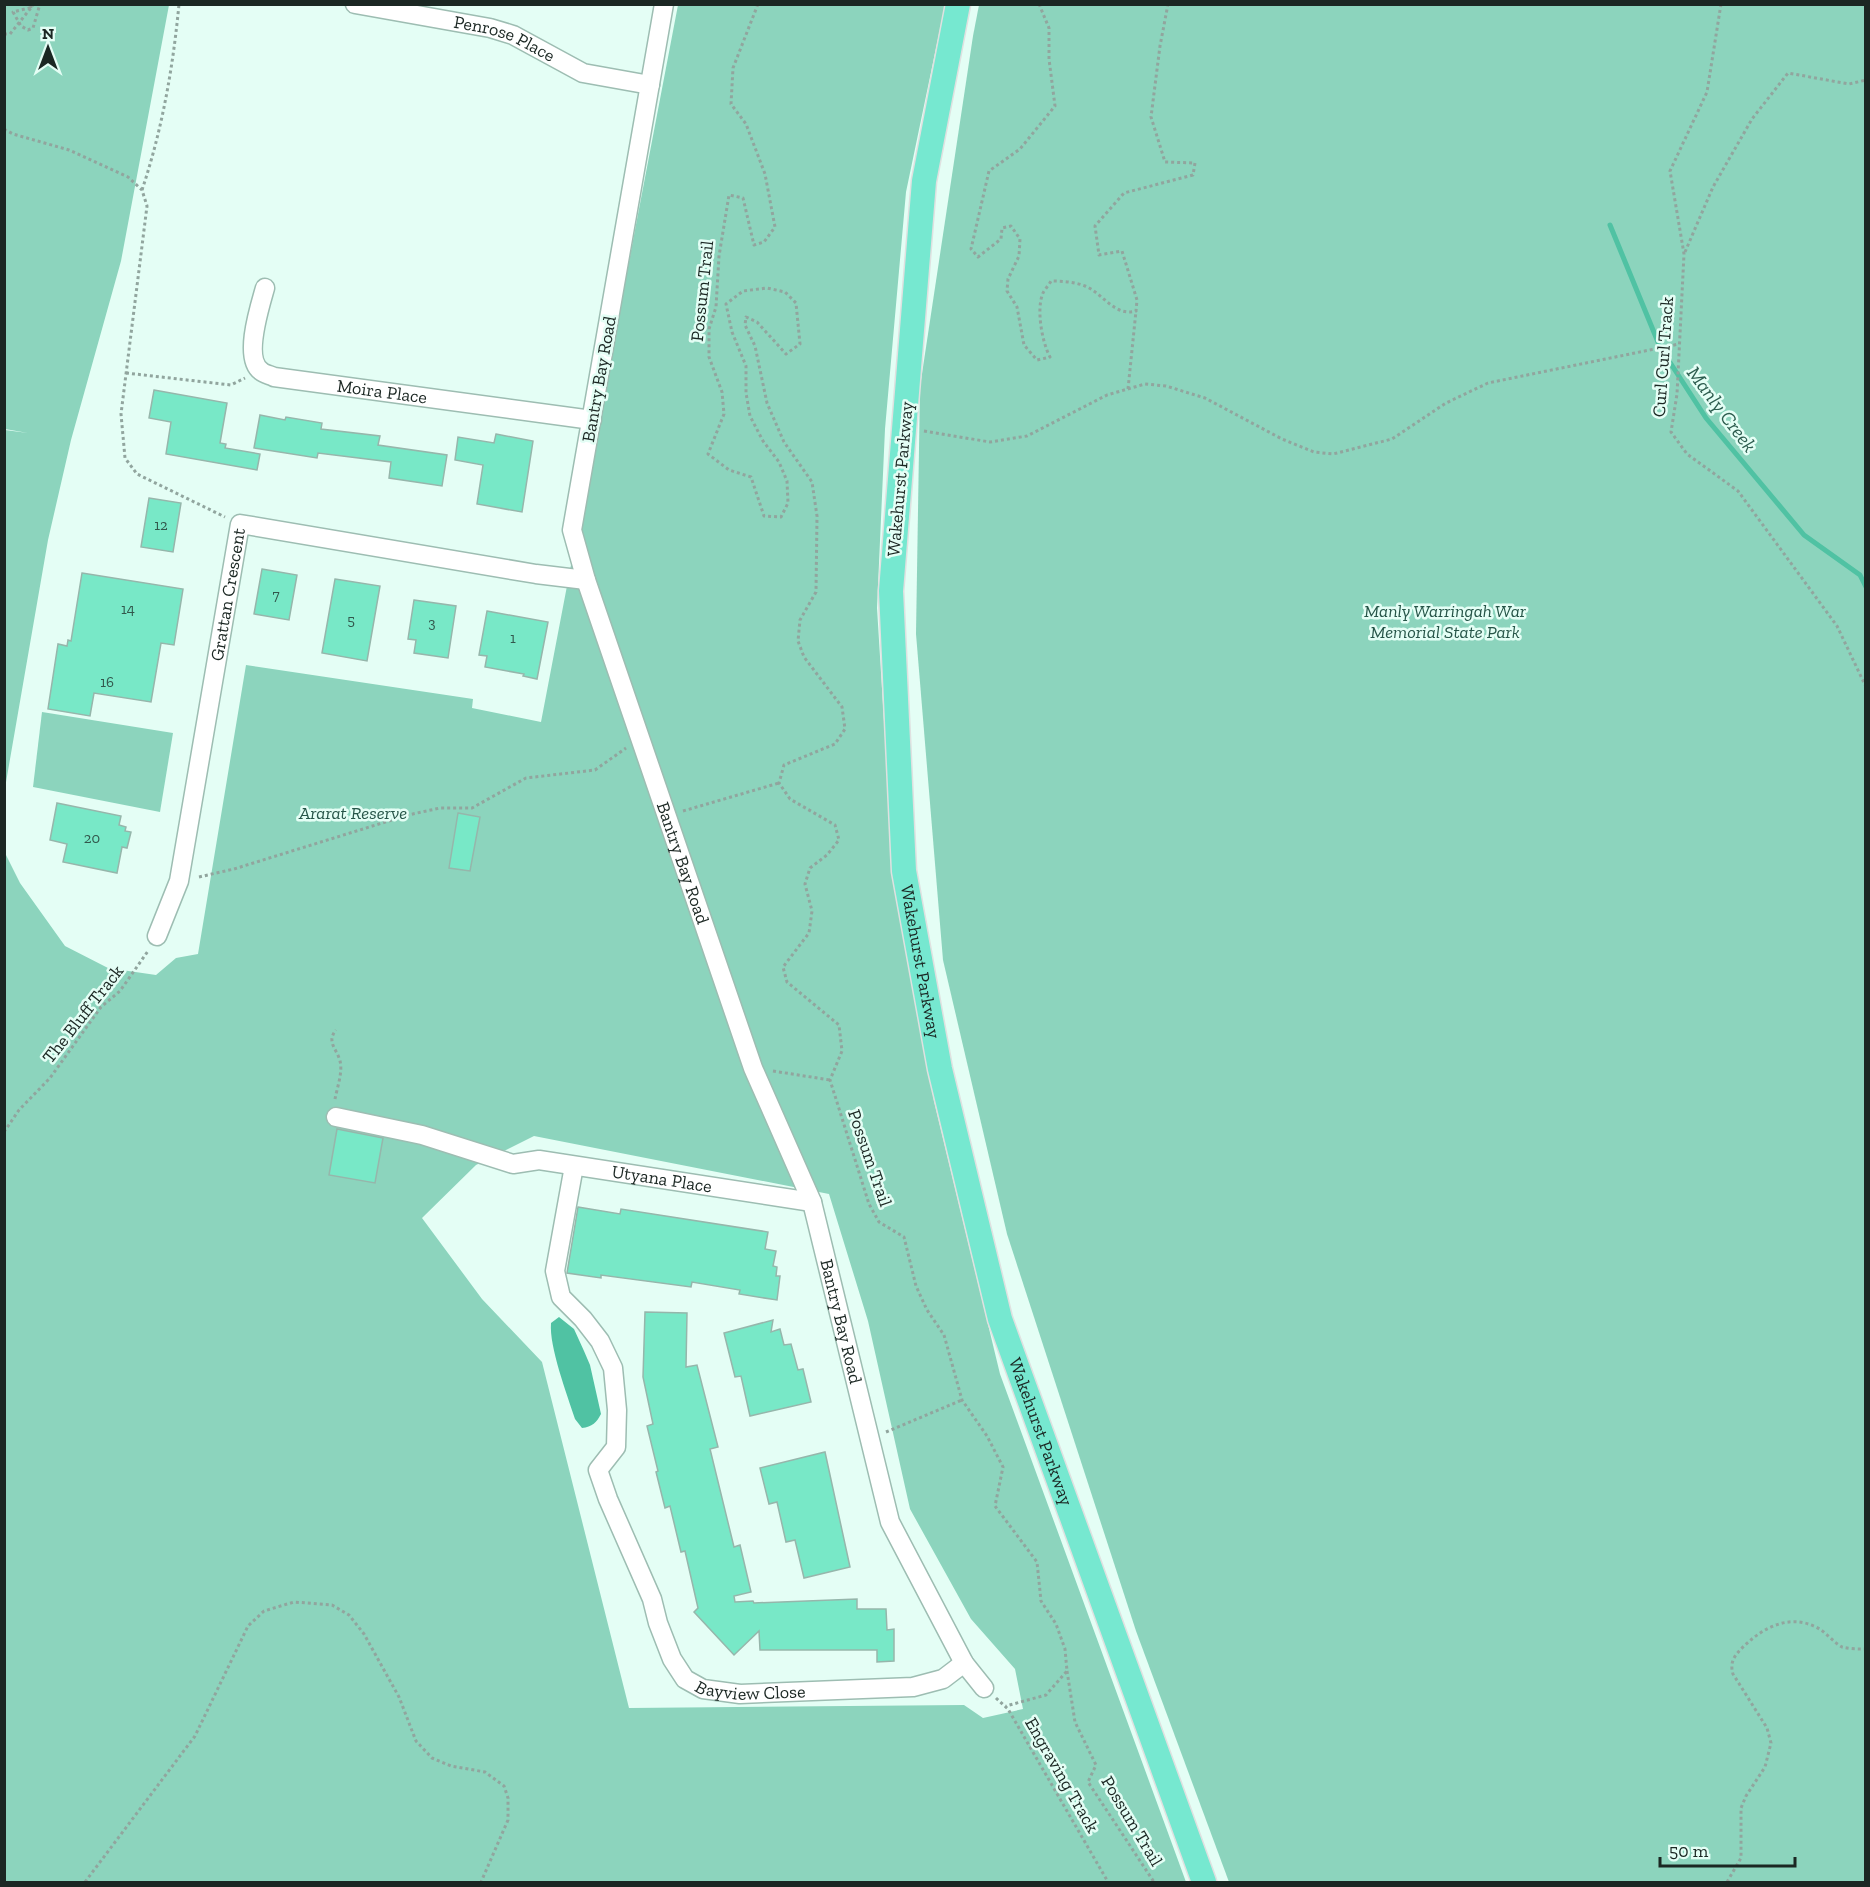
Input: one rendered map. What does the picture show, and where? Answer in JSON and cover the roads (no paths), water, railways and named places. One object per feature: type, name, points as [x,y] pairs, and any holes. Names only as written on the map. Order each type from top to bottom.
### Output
[{"type":"main road","name":"Wakehurst Parkway","points":[[958,4],[924,181],[891,591],[904,872],[940,1069],[1000,1319],[1204,1882]]},
{"type":"street","name":"Penrose Place","points":[[355,4],[490,28],[513,35],[583,73],[650,85]]},
{"type":"street","name":"Bantry Bay Road","points":[[664,4],[572,530],[586,580],[753,1068],[812,1202],[890,1522],[964,1663],[984,1688]]},
{"type":"street","name":"Moira Place","points":[[265,288],[255,329],[252,357],[260,371],[274,377],[592,420]]},
{"type":"street","name":"Grattan Crescent","points":[[157,936],[179,881],[240,524],[536,574],[586,580]]},
{"type":"street","name":"Utyana Place","points":[[336,1117],[422,1135],[513,1164],[539,1160],[812,1202]]},
{"type":"street","name":"Bayview Close","points":[[574,1166],[555,1271],[561,1297],[584,1320],[600,1341],[613,1368],[617,1410],[616,1447],[598,1470],[608,1499],[652,1599],[658,1623],[672,1659],[685,1679],[703,1689],[740,1694],[913,1687],[943,1679],[964,1663]]},
{"type":"waterway","name":"Manly Creek","points":[[1610,225],[1660,347],[1706,418],[1804,535],[1860,575],[1866,587]]},
{"type":"park label","name":"Manly Warringah War Memorial State Park","points":[[1445,621]]},
{"type":"park label","name":"Ararat Reserve","points":[[353,813]]}]
